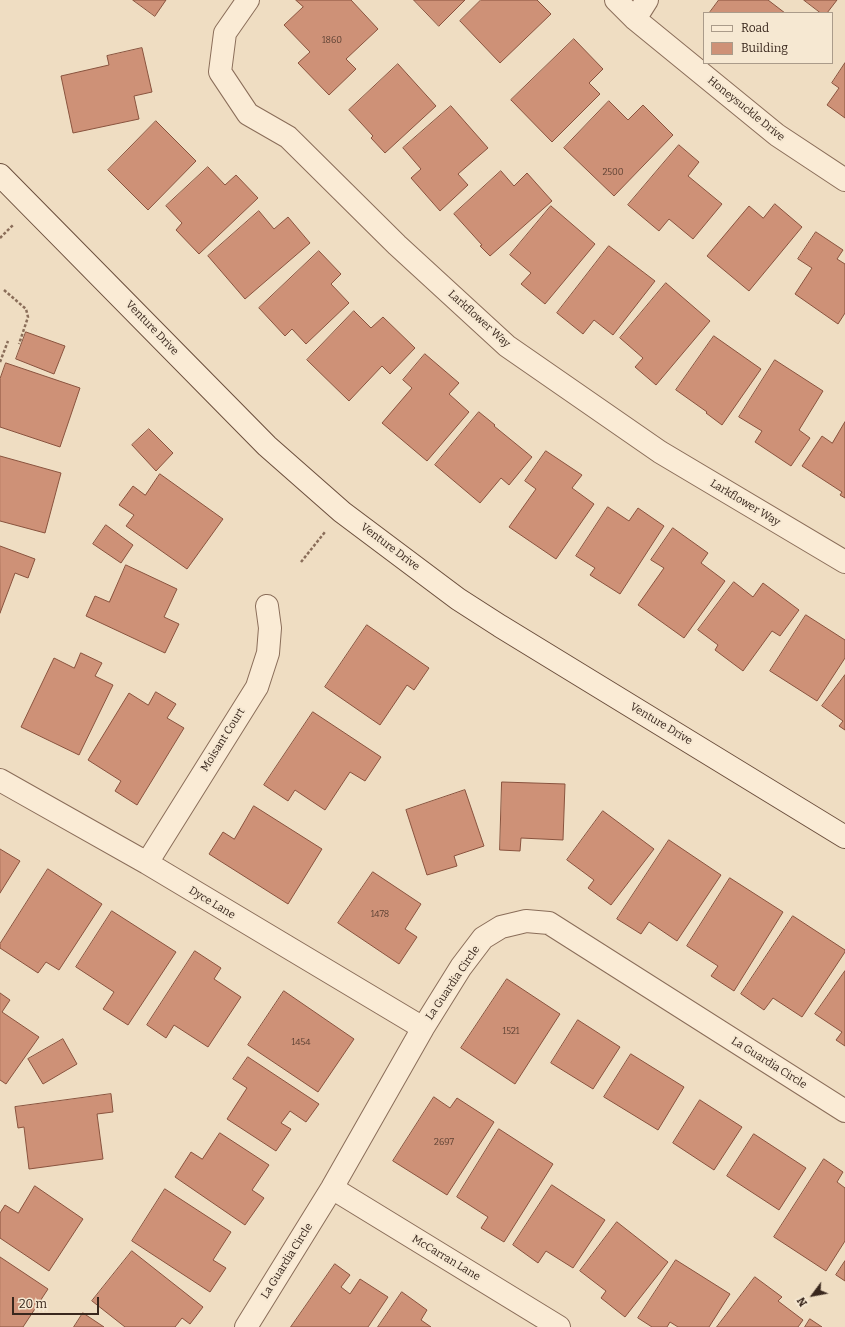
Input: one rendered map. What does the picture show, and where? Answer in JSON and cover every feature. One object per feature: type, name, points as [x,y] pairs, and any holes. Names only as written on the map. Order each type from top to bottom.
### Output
[{"type":"street","name":"Larkflower Way","points":[[248,0],[225,33],[220,72],[248,114],[288,137],[397,245],[507,346],[660,452],[845,562]]},
{"type":"street","name":"Honeysuckle Drive","points":[[616,0],[635,18],[777,135],[845,180]]},
{"type":"street","points":[[635,18],[647,0]]},
{"type":"street","name":"Venture Drive","points":[[0,175],[267,446],[342,512],[458,599],[845,837]]},
{"type":"street","name":"Moisant Court","points":[[147,863],[256,687],[268,653],[270,628],[267,606]]},
{"type":"street","name":"Dyce Lane","points":[[0,780],[147,863],[423,1028]]},
{"type":"street","name":"La Guardia Circle","points":[[246,1327],[332,1188],[423,1028],[461,967],[483,938],[501,927],[526,921],[549,923],[845,1111]]},
{"type":"street","name":"McCarran Lane","points":[[332,1188],[559,1327]]},
{"type":"path","points":[[4,290],[26,310],[28,317],[19,344]]},
{"type":"path","points":[[0,362],[8,341]]},
{"type":"path","points":[[301,562],[342,512]]},
{"type":"building","points":[[133,0],[166,0],[155,16]]},
{"type":"building","points":[[296,0],[351,0],[378,29],[346,59],[356,69],[329,95],[298,63],[310,52],[284,25],[303,7]]},
{"type":"building","points":[[414,0],[465,0],[439,26]]},
{"type":"building","points":[[481,0],[537,0],[551,14],[500,63],[460,21]]},
{"type":"building","points":[[719,0],[768,0],[784,12],[710,12]]},
{"type":"building","points":[[804,0],[837,0],[828,12],[820,12]]},
{"type":"building","points":[[574,39],[603,69],[589,83],[600,94],[552,142],[511,100]]},
{"type":"building","points":[[142,48],[152,92],[134,96],[139,119],[73,133],[61,76],[109,65],[107,56]]},
{"type":"building","points":[[845,63],[845,118],[827,105],[839,88],[832,83]]},
{"type":"building","points":[[398,64],[436,106],[385,153],[371,138],[373,136],[349,110]]},
{"type":"building","points":[[609,101],[628,120],[643,105],[673,135],[614,196],[564,148]]},
{"type":"building","points":[[451,106],[488,148],[458,174],[468,185],[440,211],[411,178],[421,169],[403,148]]},
{"type":"building","points":[[156,121],[196,161],[148,210],[108,170]]},
{"type":"building","points":[[679,145],[699,162],[688,176],[722,204],[693,239],[669,219],[659,231],[628,205]]},
{"type":"building","points":[[208,167],[225,185],[236,175],[258,198],[199,254],[176,230],[182,223],[166,206]]},
{"type":"building","points":[[501,171],[514,186],[527,173],[552,201],[490,256],[454,214]]},
{"type":"building","points":[[775,204],[802,227],[749,291],[707,256],[749,206],[763,218]]},
{"type":"building","points":[[551,206],[595,244],[545,304],[521,284],[531,273],[510,255]]},
{"type":"building","points":[[259,211],[274,229],[288,217],[310,243],[245,299],[208,256]]},
{"type":"building","points":[[816,232],[843,250],[837,259],[845,264],[845,313],[838,324],[795,294],[812,268],[798,259]]},
{"type":"building","points":[[609,246],[655,281],[613,335],[594,320],[583,334],[557,313]]},
{"type":"building","points":[[319,251],[341,274],[331,284],[349,303],[306,344],[292,329],[285,336],[259,308]]},
{"type":"building","points":[[666,283],[710,321],[656,385],[635,367],[643,358],[620,338]]},
{"type":"building","points":[[354,311],[371,328],[383,317],[415,348],[390,374],[382,366],[349,401],[307,360]]},
{"type":"building","points":[[26,332],[65,346],[54,374],[16,359]]},
{"type":"building","points":[[714,336],[761,369],[722,425],[706,413],[707,412],[676,390]]},
{"type":"building","points":[[425,354],[459,383],[449,394],[469,412],[427,461],[382,423],[412,388],[403,380]]},
{"type":"building","points":[[775,360],[823,391],[799,430],[810,438],[791,466],[755,442],[762,431],[739,417]]},
{"type":"building","points":[[6,363],[80,388],[60,447],[0,427],[0,379]]},
{"type":"building","points":[[479,412],[532,457],[509,485],[501,478],[480,503],[435,465]]},
{"type":"building","points":[[845,422],[845,498],[840,495],[842,492],[802,466],[822,436],[832,443]]},
{"type":"building","points":[[149,429],[173,453],[156,471],[132,445]]},
{"type":"building","points":[[546,451],[582,475],[572,488],[594,504],[556,559],[509,527],[536,489],[525,481]]},
{"type":"building","points":[[0,456],[61,473],[45,533],[0,521]]},
{"type":"building","points":[[160,474],[223,519],[187,569],[126,526],[134,515],[119,505],[133,486],[145,495]]},
{"type":"building","points":[[608,507],[629,521],[638,508],[664,526],[620,594],[590,575],[595,568],[576,556]]},
{"type":"building","points":[[106,525],[133,545],[121,563],[93,544]]},
{"type":"building","points":[[673,528],[708,553],[701,563],[725,581],[684,638],[638,605],[664,568],[651,560]]},
{"type":"building","points":[[0,546],[35,559],[28,578],[15,573],[0,613]]},
{"type":"building","points":[[126,565],[177,589],[164,617],[179,624],[165,653],[86,616],[95,596],[109,602]]},
{"type":"building","points":[[734,582],[753,597],[763,583],[799,610],[780,636],[772,631],[743,671],[715,650],[718,645],[698,630]]},
{"type":"building","points":[[806,615],[845,640],[845,658],[817,701],[770,671]]},
{"type":"building","points":[[367,625],[429,668],[414,690],[407,685],[380,725],[325,687]]},
{"type":"building","points":[[81,653],[102,663],[95,676],[113,685],[79,755],[21,727],[54,658],[74,668]]},
{"type":"building","points":[[845,675],[845,730],[839,726],[843,721],[822,706]]},
{"type":"building","points":[[156,692],[176,704],[167,718],[184,728],[137,805],[115,791],[121,781],[88,760],[129,693],[148,705]]},
{"type":"building","points":[[313,712],[381,757],[365,781],[350,772],[325,810],[295,790],[288,801],[264,785]]},
{"type":"building","points":[[502,782],[565,784],[563,840],[521,838],[520,851],[500,850]]},
{"type":"building","points":[[465,790],[484,846],[454,856],[457,866],[427,875],[406,810]]},
{"type":"building","points":[[254,806],[322,849],[288,904],[209,854],[223,832],[234,839]]},
{"type":"building","points":[[603,811],[654,849],[611,905],[588,888],[594,880],[567,860]]},
{"type":"building","points":[[669,840],[721,875],[677,941],[649,922],[641,934],[617,919]]},
{"type":"building","points":[[0,849],[20,861],[0,893]]},
{"type":"building","points":[[48,869],[102,904],[59,970],[46,962],[38,973],[0,948],[0,944]]},
{"type":"building","points":[[373,872],[421,904],[405,929],[417,937],[399,964],[338,923]]},
{"type":"building","points":[[730,878],[783,912],[734,991],[711,976],[718,966],[687,946]]},
{"type":"building","points":[[112,911],[176,952],[128,1025],[103,1009],[114,992],[76,967]]},
{"type":"building","points":[[793,916],[845,950],[802,1017],[773,998],[764,1010],[741,994]]},
{"type":"building","points":[[195,951],[221,968],[214,979],[241,997],[208,1047],[174,1025],[166,1038],[147,1025]]},
{"type":"building","points":[[845,971],[845,1046],[836,1040],[842,1032],[815,1014]]},
{"type":"building","points":[[507,979],[560,1014],[515,1084],[461,1048]]},
{"type":"building","points":[[284,991],[354,1039],[318,1092],[248,1045]]},
{"type":"building","points":[[0,993],[10,1000],[2,1012],[39,1037],[6,1084],[0,1080]]},
{"type":"building","points":[[578,1020],[620,1047],[593,1089],[551,1063]]},
{"type":"building","points":[[63,1039],[77,1064],[43,1084],[28,1059]]},
{"type":"building","points":[[631,1054],[684,1087],[658,1130],[604,1097]]},
{"type":"building","points":[[248,1057],[319,1104],[306,1122],[290,1111],[281,1123],[291,1129],[276,1151],[227,1119],[247,1088],[233,1079]]},
{"type":"building","points":[[111,1094],[113,1112],[97,1114],[103,1159],[29,1169],[24,1127],[18,1128],[15,1107]]},
{"type":"building","points":[[434,1097],[450,1108],[457,1098],[494,1122],[447,1195],[393,1161]]},
{"type":"building","points":[[700,1100],[742,1127],[714,1170],[673,1143]]},
{"type":"building","points":[[499,1129],[553,1164],[504,1242],[481,1228],[488,1217],[457,1197]]},
{"type":"building","points":[[220,1133],[269,1165],[252,1190],[264,1198],[245,1225],[175,1177],[191,1152],[202,1159]]},
{"type":"building","points":[[754,1134],[806,1168],[779,1210],[727,1176]]},
{"type":"building","points":[[824,1159],[843,1172],[837,1182],[845,1188],[845,1241],[826,1271],[774,1237]]},
{"type":"building","points":[[552,1185],[605,1220],[573,1268],[546,1251],[538,1263],[513,1245]]},
{"type":"building","points":[[35,1186],[83,1219],[49,1271],[0,1238],[0,1213],[5,1205],[18,1213]]},
{"type":"building","points":[[165,1189],[231,1232],[213,1260],[226,1268],[210,1292],[132,1241]]},
{"type":"building","points":[[617,1222],[668,1262],[625,1317],[601,1298],[606,1291],[580,1271]]},
{"type":"building","points":[[132,1251],[203,1307],[190,1324],[182,1318],[175,1327],[125,1327],[92,1301]]},
{"type":"building","points":[[0,1257],[48,1289],[23,1327],[0,1327]]},
{"type":"building","points":[[676,1260],[730,1294],[709,1327],[678,1327],[670,1322],[667,1327],[652,1327],[638,1318]]},
{"type":"building","points":[[845,1261],[845,1281],[836,1275]]},
{"type":"building","points":[[335,1264],[350,1275],[341,1287],[350,1294],[360,1279],[388,1297],[368,1327],[291,1327]]},
{"type":"building","points":[[755,1277],[782,1297],[778,1301],[803,1320],[798,1327],[717,1327]]},
{"type":"building","points":[[402,1292],[427,1310],[421,1320],[431,1327],[378,1327]]},
{"type":"building","points":[[83,1313],[104,1327],[74,1327]]},
{"type":"building","points":[[810,1319],[822,1327],[805,1327]]}]
